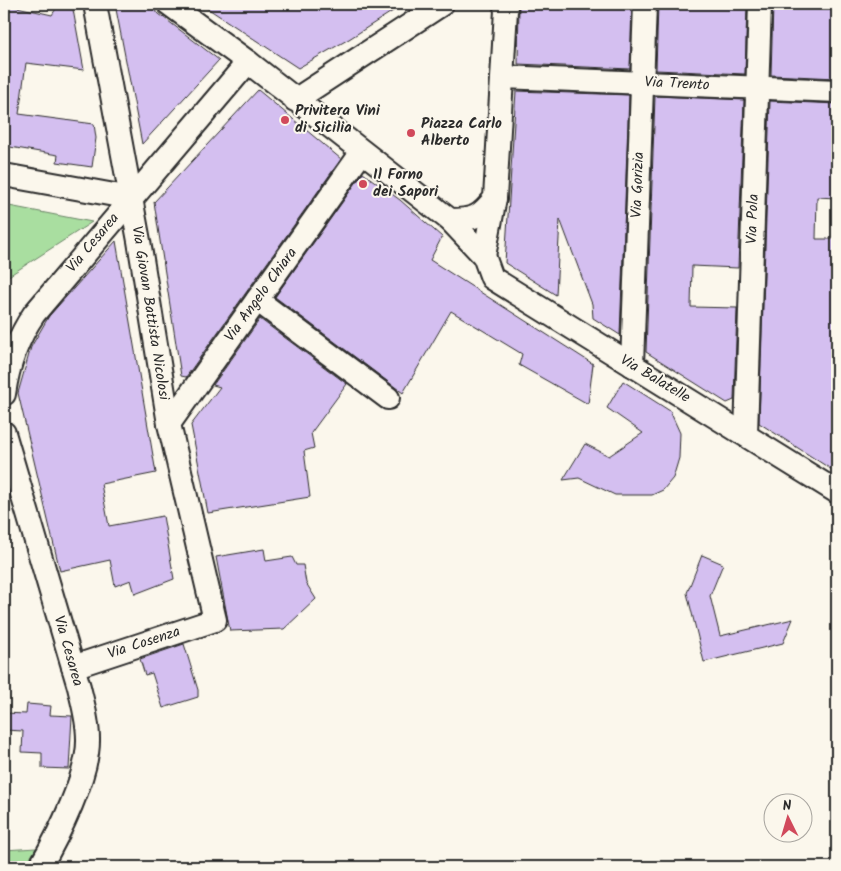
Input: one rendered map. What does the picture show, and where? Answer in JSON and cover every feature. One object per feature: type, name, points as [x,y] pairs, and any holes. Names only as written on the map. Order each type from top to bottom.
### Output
[{"type":"street","name":"Via Giovan Battista Nicolosi","points":[[95,4],[131,198],[169,424],[215,620]]},
{"type":"street","points":[[169,4],[248,62],[295,100],[358,159],[450,220],[484,256]]},
{"type":"street","points":[[295,100],[442,4]]},
{"type":"street","points":[[484,256],[496,198],[510,77],[506,10],[504,4]]},
{"type":"street","name":"Via Gorizia","points":[[632,365],[645,4]]},
{"type":"street","name":"Via Pola","points":[[746,434],[760,4]]},
{"type":"street","name":"Via Cesarea","points":[[4,394],[7,374],[23,330],[131,198],[248,62]]},
{"type":"street","name":"Via Trento","points":[[510,77],[837,91]]},
{"type":"street","name":"Via Angelo Chiara","points":[[169,424],[358,159]]},
{"type":"street","points":[[4,175],[131,198]]},
{"type":"street","points":[[450,220],[470,220],[484,212],[496,198]]},
{"type":"street","name":"Via Balatelle","points":[[484,256],[492,278],[837,492]]},
{"type":"street","points":[[257,300],[388,398]]},
{"type":"street","name":"Via Cesarea","points":[[4,433],[73,667],[85,713],[88,740],[86,760],[66,815],[40,867]]},
{"type":"street","name":"Via Cosenza","points":[[73,667],[215,620]]},
{"type":"green space","points":[[4,205],[92,222],[4,279]]},
{"type":"green space","points":[[36,848],[25,867],[4,867],[4,850]]},
{"type":"building","points":[[4,4],[52,15],[59,4],[72,4],[84,70],[26,63],[19,114],[94,124],[96,138],[92,167],[57,162],[58,155],[4,146]]},
{"type":"building","points":[[115,4],[146,4],[219,60],[142,144]]},
{"type":"building","points":[[201,4],[404,4],[349,39],[298,68]]},
{"type":"building","points":[[519,4],[632,4],[630,69],[518,64]]},
{"type":"building","points":[[658,4],[747,4],[745,74],[656,70]]},
{"type":"building","points":[[773,4],[837,7],[837,78],[771,75]]},
{"type":"building","points":[[258,90],[341,159],[186,377],[181,376],[154,202]]},
{"type":"building","points":[[516,91],[629,95],[620,335],[593,318],[592,304],[560,219],[556,295],[505,263]]},
{"type":"building","points":[[655,96],[744,100],[738,268],[692,266],[691,307],[737,308],[734,400],[727,403],[646,352]]},
{"type":"building","points":[[770,101],[837,104],[836,198],[817,197],[816,239],[837,239],[837,473],[759,423]]},
{"type":"building","points":[[363,173],[400,200],[442,237],[430,260],[593,364],[588,404],[519,365],[522,354],[451,311],[403,393],[275,297]]},
{"type":"building","points":[[116,241],[156,473],[101,484],[109,526],[163,516],[174,579],[135,594],[131,580],[115,586],[110,560],[60,571],[18,393],[31,347],[49,316]]},
{"type":"building","points":[[260,319],[347,384],[311,433],[314,448],[304,451],[310,497],[208,513],[191,425],[220,387],[213,385]]},
{"type":"building","points":[[623,381],[670,411],[680,433],[679,458],[673,478],[663,490],[652,495],[615,495],[579,478],[563,480],[585,444],[609,456],[643,433],[607,408]]},
{"type":"building","points":[[264,549],[266,561],[292,557],[296,565],[303,565],[306,583],[316,599],[284,629],[230,631],[216,557]]},
{"type":"building","points":[[702,555],[723,564],[710,596],[720,636],[793,619],[783,643],[704,662],[687,593]]},
{"type":"building","points":[[184,644],[198,690],[198,697],[163,708],[152,673],[145,675],[140,659]]},
{"type":"building","points":[[27,704],[51,706],[50,715],[72,716],[69,769],[42,768],[42,753],[22,752],[23,731],[4,730],[4,713],[26,714]]},
{"type":"place","name":"Privitera Vini di Sicilia","points":[[285,120]]},
{"type":"place","name":"Piazza Carlo Alberto","points":[[411,133]]},
{"type":"place","name":"Il Forno dei Sapori","points":[[363,184]]}]
